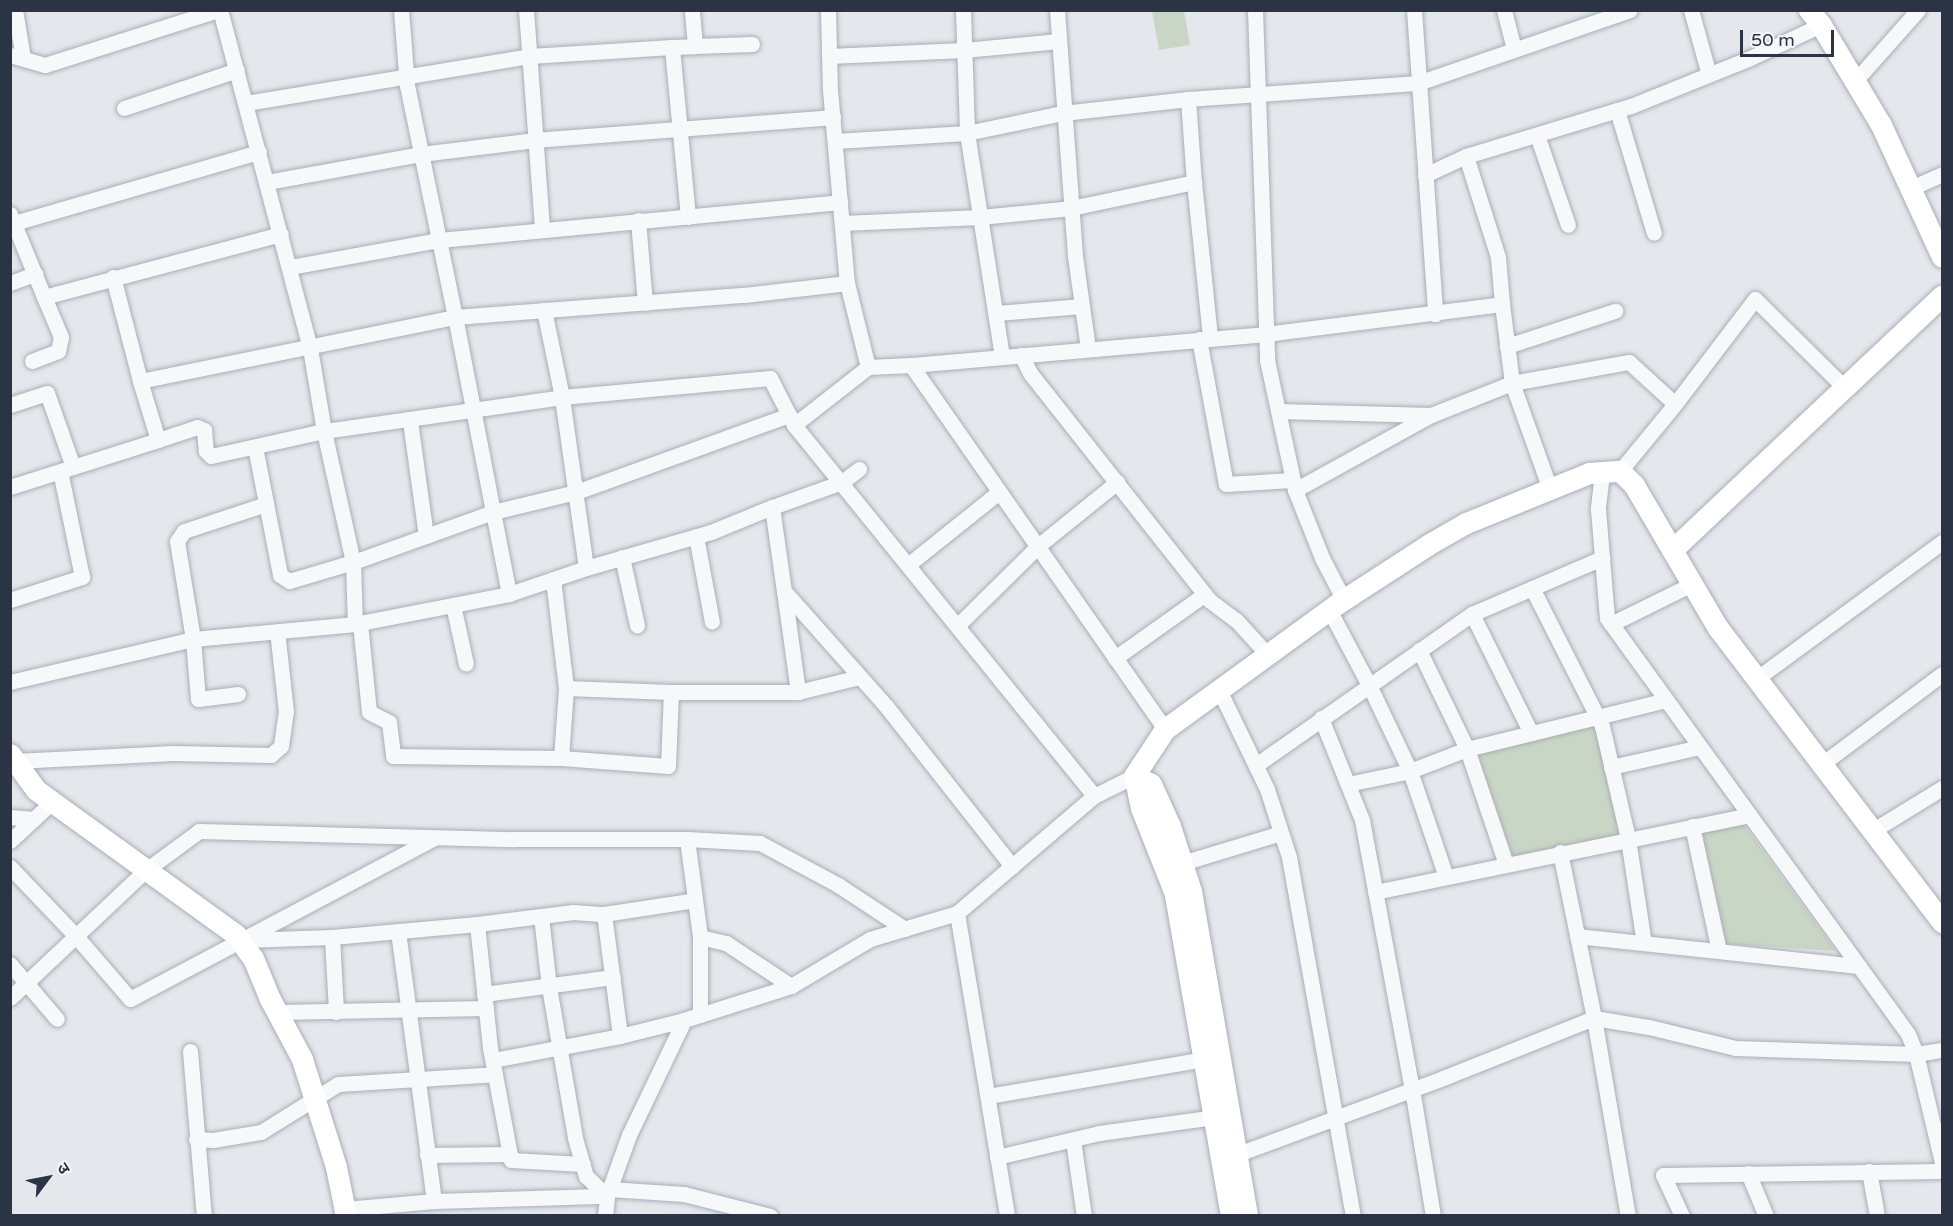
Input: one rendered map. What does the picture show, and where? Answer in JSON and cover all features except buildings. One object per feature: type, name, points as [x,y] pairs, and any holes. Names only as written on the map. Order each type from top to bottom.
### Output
[{"type":"street","points":[[15,10],[16,57],[45,65],[219,10],[310,348],[324,431],[353,562],[357,624],[369,712],[389,722],[393,756],[561,758],[668,766],[671,692]]},
{"type":"street","points":[[400,10],[406,78],[509,594]]},
{"type":"street","points":[[526,10],[542,229]]},
{"type":"street","points":[[692,10],[695,46]]},
{"type":"street","points":[[828,10],[833,117],[847,283],[868,367]]},
{"type":"street","points":[[963,10],[967,133],[1002,356]]},
{"type":"street","points":[[1057,10],[1071,208],[1088,348]]},
{"type":"street","points":[[1255,10],[1265,334],[1294,485],[1322,558],[1344,600]]},
{"type":"street","points":[[1414,10],[1435,314]]},
{"type":"street","points":[[1504,10],[1514,49]]},
{"type":"street","points":[[835,141],[967,133],[1063,113],[1188,99],[1418,83],[1630,10]]},
{"type":"street","points":[[1691,10],[1709,75]]},
{"type":"street","points":[[1855,81],[1918,10]]},
{"type":"street","points":[[1425,175],[1466,156],[1617,110],[1709,75],[1815,17],[1881,125],[1942,257]]},
{"type":"street","points":[[829,56],[964,50],[1059,41]]},
{"type":"street","points":[[246,104],[529,56],[752,44]]},
{"type":"street","points":[[672,47],[688,217]]},
{"type":"street","points":[[124,108],[237,70]]},
{"type":"street","points":[[1188,99],[1205,338],[1226,483],[1294,485],[1431,415],[1512,383],[1629,362],[1675,404]]},
{"type":"street","points":[[1617,110],[1654,233]]},
{"type":"street","points":[[267,182],[421,154],[535,140],[833,117]]},
{"type":"street","points":[[1536,135],[1568,225]]},
{"type":"street","points":[[33,361],[58,351],[61,337],[12,219],[259,152]]},
{"type":"street","points":[[1466,156],[1498,257],[1512,383],[1550,489]]},
{"type":"street","points":[[1911,188],[1942,174]]},
{"type":"street","points":[[842,223],[980,217],[1071,208],[1194,182]]},
{"type":"street","points":[[290,267],[439,240],[840,202]]},
{"type":"street","points":[[638,220],[645,303]]},
{"type":"street","points":[[44,297],[281,234]]},
{"type":"street","points":[[10,283],[35,274]]},
{"type":"street","points":[[113,278],[158,440]]},
{"type":"street","points":[[140,381],[455,317],[645,303],[847,283]]},
{"type":"street","points":[[1672,550],[1942,296]]},
{"type":"street","points":[[1162,733],[1178,729],[1435,552],[1466,536],[1589,486],[1611,472],[1675,404],[1755,299],[1845,388]]},
{"type":"street","points":[[255,447],[280,575],[289,581],[353,562],[494,512],[576,492],[792,420],[868,367],[1265,334],[1502,304]]},
{"type":"street","points":[[997,313],[1082,306]]},
{"type":"street","points":[[544,310],[562,397],[586,568]]},
{"type":"street","points":[[1507,346],[1615,311]]},
{"type":"street","points":[[1022,355],[1030,373],[1209,600],[1236,620],[1267,654]]},
{"type":"street","points":[[910,365],[1115,658],[1162,733]]},
{"type":"street","points":[[10,487],[196,427],[204,430],[206,451],[211,456],[324,431],[410,421],[473,409],[562,397],[770,378],[792,420],[1094,796]]},
{"type":"street","points":[[10,405],[47,393],[66,469],[82,577],[10,600]]},
{"type":"street","points":[[1278,411],[1431,415]]},
{"type":"street","points":[[410,421],[426,536]]},
{"type":"street","points":[[10,682],[194,639],[357,624],[509,594],[586,568],[696,536],[842,482],[859,469]]},
{"type":"street","points":[[1611,472],[1598,509],[1607,618],[1908,1034],[1916,1054],[1942,1162]]},
{"type":"street","points":[[196,1139],[213,1140],[261,1132],[338,1084],[416,1081],[494,1067],[559,1048],[684,1020],[791,986],[870,939],[957,913],[1094,796],[1134,776],[1162,733],[1267,654],[1344,600],[1466,523],[1588,473],[1611,472],[1634,485],[1718,628],[1872,831],[1940,915]]},
{"type":"street","points":[[958,625],[1038,546],[1117,482]]},
{"type":"street","points":[[909,564],[999,492]]},
{"type":"street","points":[[238,694],[198,699],[194,639],[177,541],[184,531],[266,504]]},
{"type":"street","points":[[772,507],[798,692]]},
{"type":"street","points":[[696,536],[712,622]]},
{"type":"street","points":[[1756,679],[1942,542]]},
{"type":"street","points":[[622,557],[638,626]]},
{"type":"street","points":[[1256,765],[1472,615],[1602,558]]},
{"type":"street","points":[[553,579],[566,688],[561,758]]},
{"type":"street","points":[[1611,624],[1692,584]]},
{"type":"street","points":[[1532,588],[1597,716],[1628,839],[1644,943]]},
{"type":"street","points":[[784,591],[859,676],[1012,866]]},
{"type":"street","points":[[1115,658],[1205,594]]},
{"type":"street","points":[[453,605],[466,664]]},
{"type":"street","points":[[1472,615],[1531,733]]},
{"type":"street","points":[[1334,620],[1369,685],[1410,771],[1446,877]]},
{"type":"street","points":[[13,757],[173,753],[271,755],[280,746],[286,712],[277,631]]},
{"type":"street","points":[[1419,650],[1467,749],[1506,864]]},
{"type":"street","points":[[1822,764],[1942,674]]},
{"type":"street","points":[[566,688],[671,692],[798,692],[859,676]]},
{"type":"street","points":[[1223,698],[1267,789],[1289,857],[1353,1215]]},
{"type":"street","points":[[1348,784],[1410,771],[1467,749],[1666,700]]},
{"type":"street","points":[[1321,718],[1362,820],[1413,1089],[1433,1215]]},
{"type":"street","points":[[1611,767],[1700,747]]},
{"type":"street","points":[[13,757],[36,790],[240,940],[253,958],[277,1012],[302,1059],[336,1167],[346,1212],[608,1192],[684,1194],[770,1215]]},
{"type":"street","points":[[1134,776],[1151,784],[1170,826],[1191,891],[1229,1157],[1231,1215]]},
{"type":"street","points":[[1134,776],[1141,808],[1175,894],[1214,1117],[1247,1215]]},
{"type":"street","points":[[1872,831],[1942,788]]},
{"type":"street","points":[[10,841],[52,802]]},
{"type":"street","points":[[1375,892],[1560,852],[1749,815]]},
{"type":"street","points":[[10,817],[34,819]]},
{"type":"street","points":[[1692,826],[1719,951]]},
{"type":"street","points":[[10,998],[146,870],[199,831],[436,837],[687,839],[760,843],[838,885],[905,929]]},
{"type":"street","points":[[1182,863],[1281,833]]},
{"type":"street","points":[[10,867],[75,935],[130,999],[436,837]]},
{"type":"street","points":[[687,839],[700,937],[700,1015]]},
{"type":"street","points":[[1560,852],[1593,1018],[1628,1215]]},
{"type":"street","points":[[240,940],[332,937],[477,924],[573,912],[604,914],[695,900]]},
{"type":"street","points":[[957,913],[1007,1215]]},
{"type":"street","points":[[604,914],[620,1036]]},
{"type":"street","points":[[541,916],[549,987],[574,1138],[586,1176],[608,1192]]},
{"type":"street","points":[[477,924],[494,1067],[511,1160],[583,1164]]},
{"type":"street","points":[[398,931],[427,1155],[425,1206]]},
{"type":"street","points":[[1577,936],[1858,966]]},
{"type":"street","points":[[332,937],[336,1012]]},
{"type":"street","points":[[700,937],[726,943],[791,986]]},
{"type":"street","points":[[10,964],[57,1019]]},
{"type":"street","points":[[277,1012],[409,1010],[485,1001],[549,987],[613,977]]},
{"type":"street","points":[[1229,1157],[1413,1089],[1593,1018],[1649,1027],[1735,1048],[1916,1054],[1942,1050]]},
{"type":"street","points":[[605,1215],[608,1192],[629,1135],[684,1020]]},
{"type":"street","points":[[190,1051],[204,1215]]},
{"type":"street","points":[[988,1096],[1204,1059]]},
{"type":"street","points":[[997,1157],[1072,1140],[1214,1117]]},
{"type":"street","points":[[1072,1140],[1084,1215]]},
{"type":"street","points":[[427,1155],[510,1154]]},
{"type":"street","points":[[1869,1171],[1877,1215]]},
{"type":"street","points":[[1682,1215],[1664,1175],[1942,1171]]},
{"type":"street","points":[[1748,1173],[1766,1215]]},
{"type":"green space","points":[[1152,11],[1184,11],[1190,45],[1159,50]]},
{"type":"green space","points":[[1595,724],[1622,834],[1513,857],[1477,752]]},
{"type":"green space","points":[[1741,821],[1836,951],[1726,944],[1702,830]]}]
